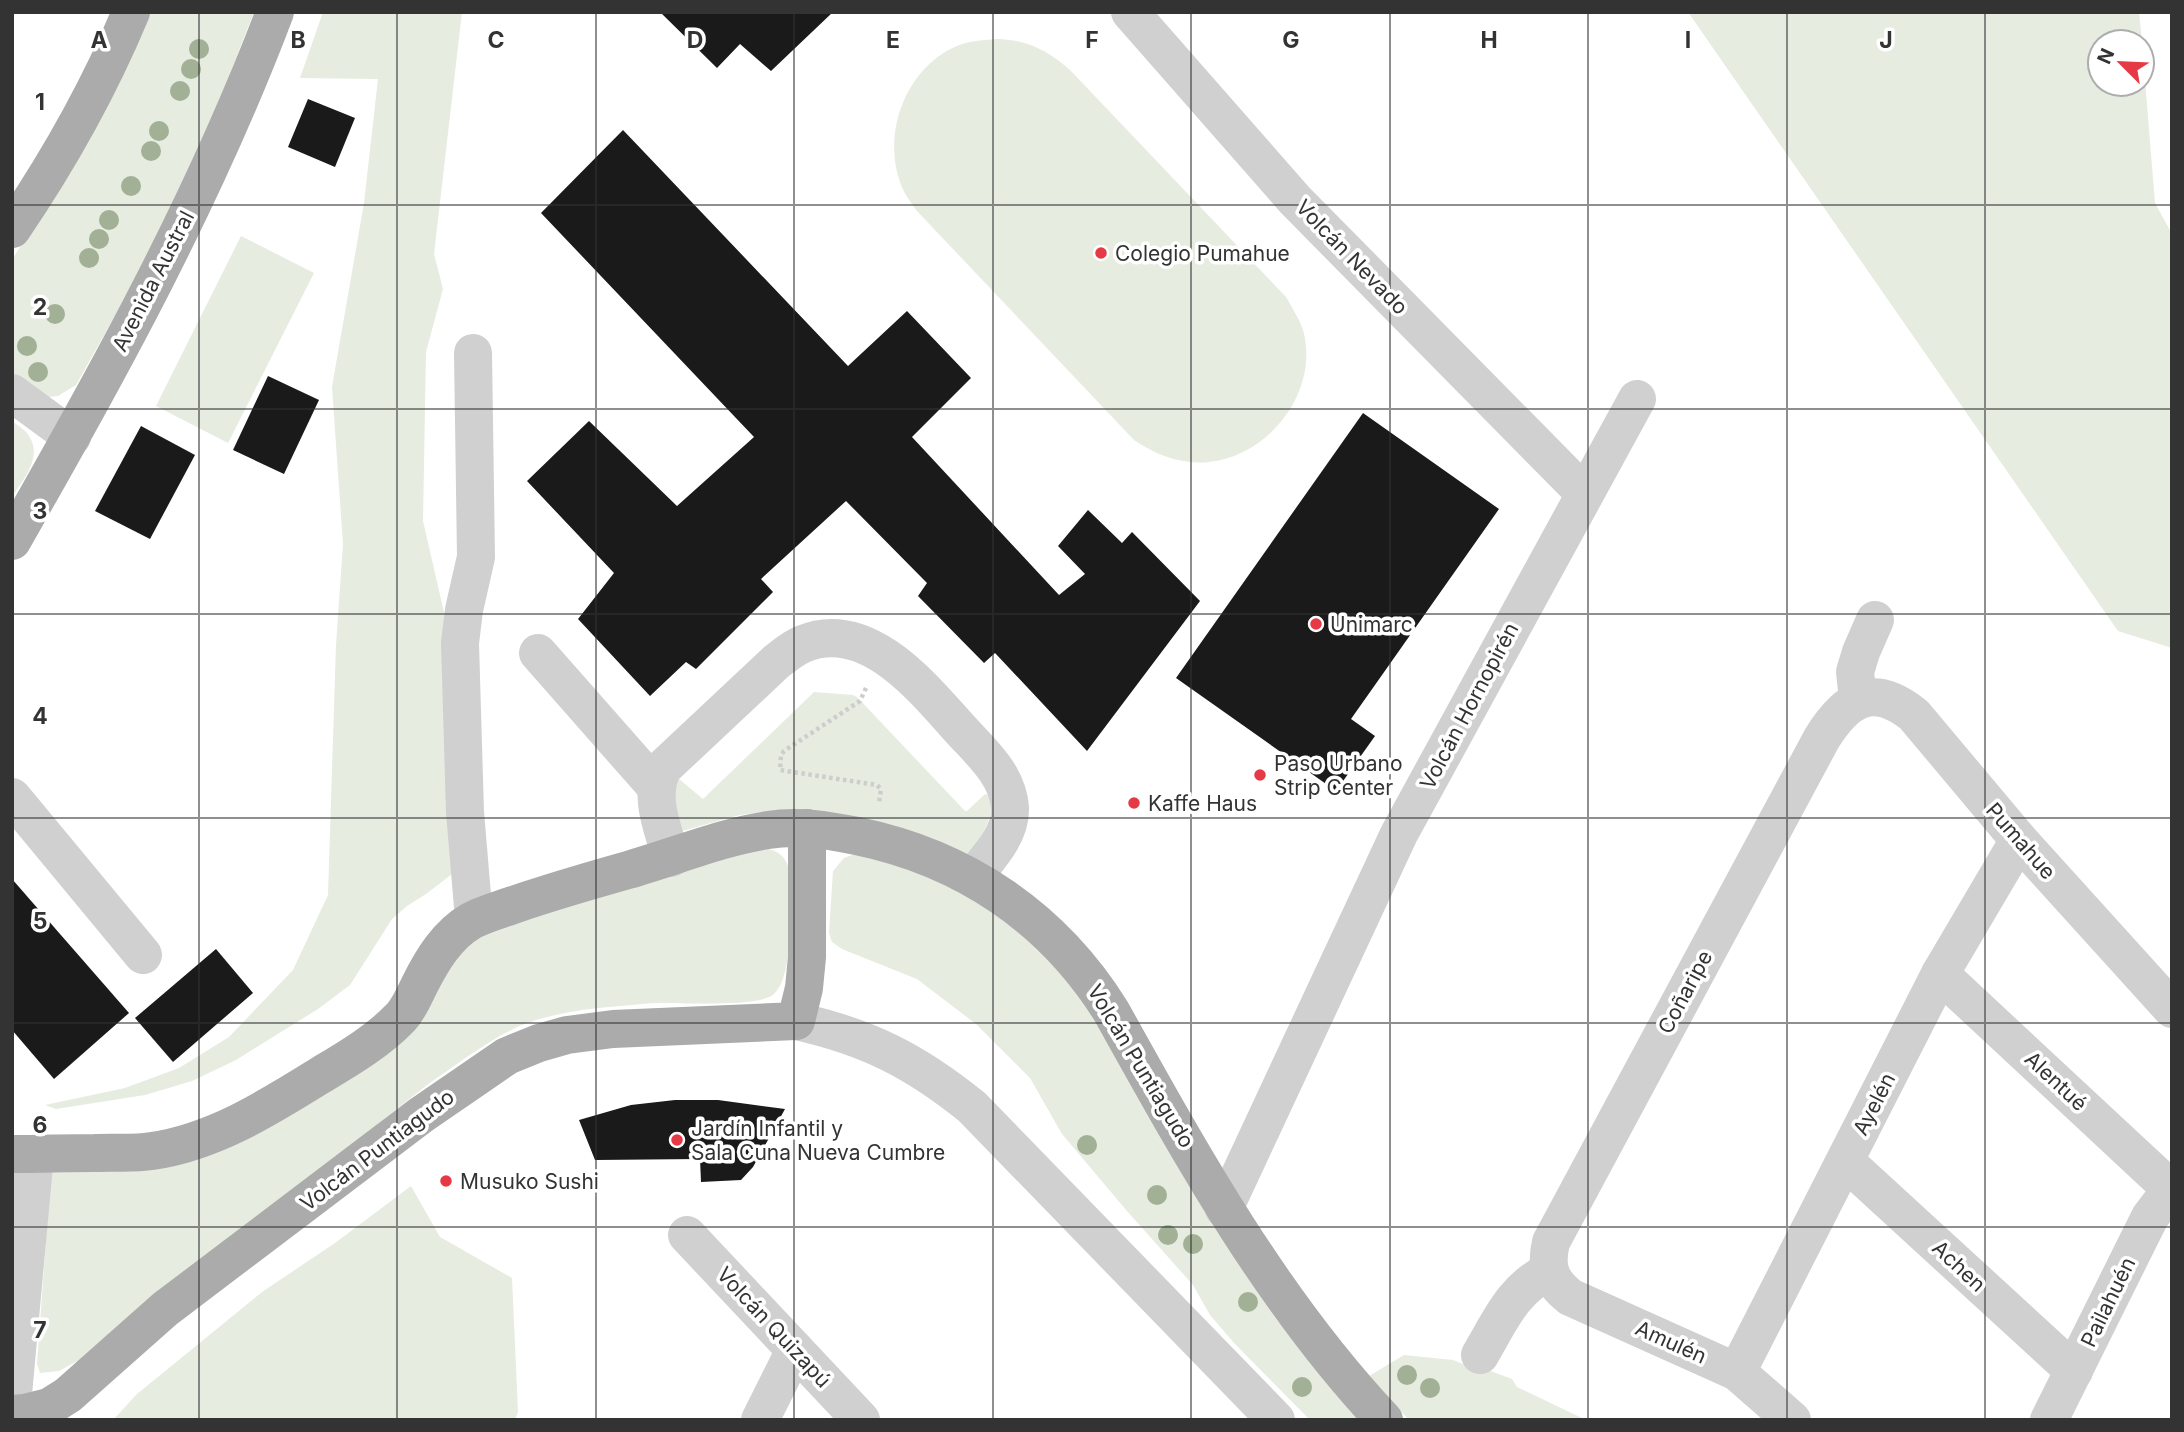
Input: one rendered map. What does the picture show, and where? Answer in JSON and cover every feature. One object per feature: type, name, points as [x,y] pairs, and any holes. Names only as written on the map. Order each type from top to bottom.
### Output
[{"type":"main road","points":[[12,229],[78,125],[131,12]]},
{"type":"main road","name":"Avenida Austral","points":[[12,541],[72,437],[191,209],[227,130],[275,12]]},
{"type":"main road","points":[[796,1021],[804,989],[807,957],[807,828]]},
{"type":"main road","name":"Volcán Puntiagudo","points":[[24,1154],[135,1153],[170,1148],[201,1139],[277,1102],[382,1035],[402,1016],[442,948],[474,919],[567,887],[726,840],[768,830],[827,830],[891,845],[935,859],[973,877],[1037,923],[1072,957],[1093,983],[1224,1209],[1315,1339],[1384,1420]]},
{"type":"main road","name":"Volcán Puntiagudo","points":[[12,1414],[48,1407],[68,1395],[165,1309],[421,1115],[508,1056],[538,1042],[613,1029],[796,1021]]},
{"type":"street","name":"Volcán Nevado","points":[[1130,12],[1295,200],[1584,494]]},
{"type":"street","points":[[473,353],[475,557],[460,643],[465,811],[474,919]]},
{"type":"street","points":[[12,393],[72,437]]},
{"type":"street","name":"Volcán Hornopirén","points":[[1224,1209],[1399,834],[1637,399]]},
{"type":"street","points":[[1858,699],[1855,672],[1875,621]]},
{"type":"street","points":[[671,858],[657,808],[656,787],[663,768],[791,650],[804,643],[835,639],[880,651],[890,658],[945,713],[1003,781],[1010,812],[1005,832],[973,877]]},
{"type":"street","points":[[538,653],[656,787]]},
{"type":"street","name":"Pumahue","points":[[1858,699],[1888,700],[1902,705],[1914,715],[2019,840],[2172,1009]]},
{"type":"street","name":"Coñaripe","points":[[1550,1271],[1547,1258],[1551,1242],[1809,762],[1835,717],[1858,699]]},
{"type":"street","points":[[12,797],[143,955]]},
{"type":"street","name":"Ayelén","points":[[1737,1372],[1940,974],[2019,840]]},
{"type":"street","name":"Alentué","points":[[1940,974],[2172,1188]]},
{"type":"street","name":"Volcán Puntiagudo","points":[[796,1021],[827,1027],[887,1050],[927,1073],[972,1107],[1276,1420]]},
{"type":"street","points":[[12,1405],[24,1154]]},
{"type":"street","name":"Achen","points":[[1845,1161],[2074,1371]]},
{"type":"street","name":"Pailahuén","points":[[2049,1420],[2150,1217],[2172,1188]]},
{"type":"street","name":"Volcán Quizapú","points":[[687,1235],[861,1420]]},
{"type":"street","points":[[1480,1355],[1520,1290],[1534,1278],[1550,1271]]},
{"type":"street","name":"Amulén","points":[[1550,1271],[1557,1286],[1570,1297],[1737,1372],[1792,1420]]},
{"type":"street","points":[[760,1420],[796,1350]]},
{"type":"path","points":[[879,803],[881,789],[877,785],[780,770],[781,755],[784,751],[860,701],[880,651]]},
{"type":"shaded area","points":[[148,12],[254,12],[212,120],[135,280],[76,385],[58,396],[48,397],[37,393],[12,374],[12,260],[90,132]]},
{"type":"shaded area","points":[[323,12],[462,12],[434,254],[443,289],[426,352],[423,521],[452,647],[456,871],[392,919],[350,985],[318,1009],[236,1060],[192,1081],[145,1095],[56,1109],[45,1105],[125,1088],[179,1068],[229,1037],[293,970],[328,895],[336,645],[343,544],[332,387],[364,203],[378,79],[300,78]]},
{"type":"shaded area","points":[[1688,12],[2139,12],[2141,28],[2086,28],[2086,98],[2146,98],[2155,203],[2172,234],[2172,648],[2118,631]]},
{"type":"shaded area","name":"Colegio Pumahue","points":[[1000,39],[1038,48],[1070,70],[1286,297],[1303,330],[1306,353],[1304,375],[1297,397],[1285,416],[1270,433],[1252,447],[1231,457],[1199,463],[1160,454],[1134,440],[916,210],[907,196],[895,162],[894,142],[903,103],[912,85],[924,69],[939,56],[957,46],[973,41]]},
{"type":"shaded area","points":[[241,236],[314,273],[228,443],[156,406]]},
{"type":"shaded area","points":[[12,421],[28,434],[34,452],[30,468],[12,497]]},
{"type":"shaded area","points":[[814,692],[857,697],[965,811],[985,794],[988,795],[991,811],[989,819],[969,856],[769,811],[740,815],[682,831],[670,790],[679,779],[703,799]]},
{"type":"shaded area","points":[[763,848],[783,857],[790,875],[787,960],[785,974],[774,994],[736,1003],[653,1003],[553,1015],[522,1025],[498,1037],[427,1085],[81,1359],[59,1371],[40,1373],[37,1364],[51,1172],[192,1158],[495,924]]},
{"type":"shaded area","points":[[855,854],[877,858],[948,885],[985,906],[1020,931],[1080,990],[1242,1269],[1277,1320],[1366,1420],[1310,1420],[1210,1315],[1193,1285],[1062,1134],[1030,1078],[976,1024],[917,979],[842,949],[832,942],[829,933],[833,871],[844,858]]},
{"type":"shaded area","points":[[411,1186],[440,1237],[512,1278],[518,1412],[515,1420],[113,1420],[137,1394],[262,1292],[335,1243]]},
{"type":"shaded area","points":[[1404,1355],[1453,1360],[1478,1370],[1488,1370],[1512,1379],[1517,1387],[1586,1420],[1409,1420],[1369,1376]]},
{"type":"building","points":[[660,12],[833,12],[771,71],[740,44],[717,68]]},
{"type":"building","points":[[308,99],[355,118],[335,167],[288,147]]},
{"type":"building","points":[[623,130],[848,366],[907,311],[971,378],[912,437],[1059,595],[1085,574],[1058,546],[1088,510],[1122,543],[1132,532],[1200,601],[1087,751],[995,653],[984,663],[918,596],[927,583],[846,501],[761,579],[773,592],[696,669],[686,662],[650,696],[578,619],[614,573],[527,481],[589,421],[677,506],[754,437],[541,213]]},
{"type":"building","points":[[268,376],[319,400],[284,474],[233,450]]},
{"type":"building","name":"Unimarc","points":[[1363,413],[1499,509],[1351,719],[1375,736],[1336,791],[1176,678]]},
{"type":"building","points":[[141,426],[195,455],[150,539],[95,511]]},
{"type":"building","points":[[12,879],[129,1013],[54,1079],[12,1030]]},
{"type":"building","points":[[216,949],[253,993],[173,1062],[135,1018]]},
{"type":"building","name":"Jardín Infantil y Sala Cuna Nueva Cumbre","points":[[675,1100],[718,1100],[785,1109],[753,1167],[741,1180],[701,1182],[700,1159],[595,1160],[579,1120],[631,1105]]},
{"type":"place","name":"Colegio Pumahue","points":[[1101,253]]},
{"type":"place","name":"Unimarc","points":[[1316,624]]},
{"type":"place","name":"Paso Urbano Strip Center","points":[[1260,775]]},
{"type":"place","name":"Kaffe Haus","points":[[1134,803]]},
{"type":"place","name":"Jardín Infantil y Sala Cuna Nueva Cumbre","points":[[677,1140]]},
{"type":"place","name":"Musuko Sushi","points":[[446,1181]]}]
